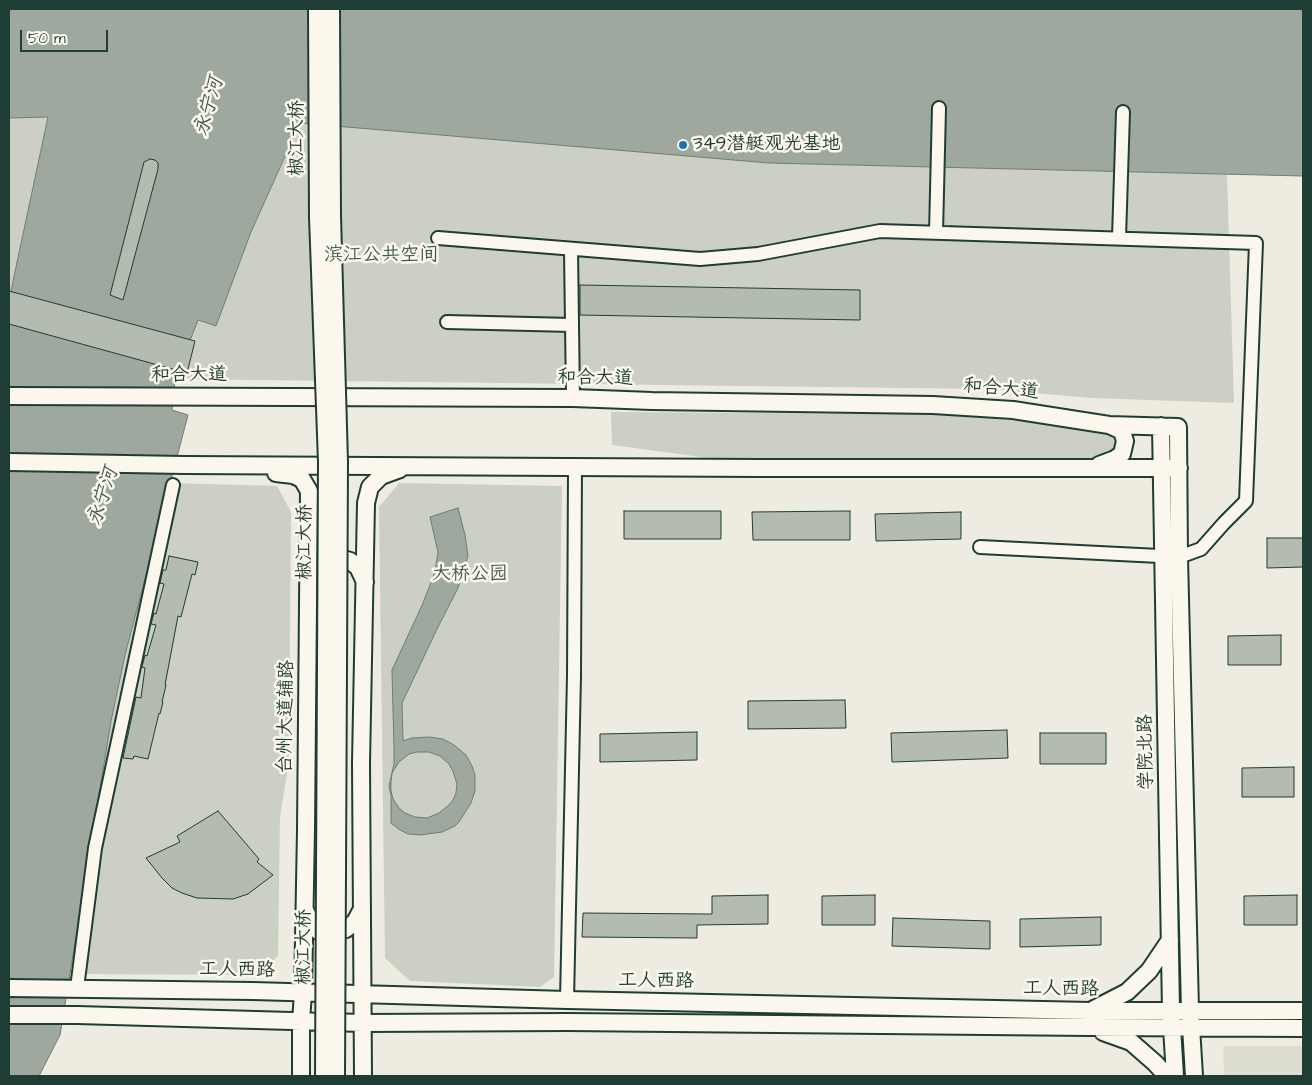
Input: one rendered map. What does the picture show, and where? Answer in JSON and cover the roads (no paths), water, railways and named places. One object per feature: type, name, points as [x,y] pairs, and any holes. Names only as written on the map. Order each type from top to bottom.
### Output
[{"type":"main road","name":"椒江大桥","points":[[317,9],[318,217],[326,462],[324,1076]]},
{"type":"main road","name":"椒江大桥","points":[[331,9],[332,216],[339,462],[336,1076]]},
{"type":"main road","name":"和合大道","points":[[9,396],[573,398],[933,405],[1013,410],[1109,425],[1178,427]]},
{"type":"main road","points":[[1089,468],[1115,459],[1122,454],[1125,441],[1122,431],[1109,425]]},
{"type":"main road","name":"学院北路","points":[[1161,426],[1161,468],[1171,557],[1194,1076]]},
{"type":"main road","name":"学院北路","points":[[1175,1076],[1171,1011],[1170,940],[1171,557],[1179,468],[1178,427]]},
{"type":"main road","points":[[9,462],[575,467],[1179,468]]},
{"type":"main road","name":"台州大道辅路","points":[[192,465],[236,473],[293,475],[302,479],[309,491],[306,830],[300,1076]]},
{"type":"main road","points":[[363,1076],[362,709],[366,503],[370,487],[381,476],[408,466]]},
{"type":"main road","points":[[309,578],[314,564],[322,558],[334,556],[350,561],[358,567],[365,582]]},
{"type":"main road","points":[[304,908],[318,931],[332,933],[346,929],[355,922],[362,908]]},
{"type":"main road","points":[[1091,1011],[1127,992],[1149,971],[1170,940]]},
{"type":"main road","name":"工人西路","points":[[9,988],[220,990],[566,1000],[1091,1011],[1303,1011]]},
{"type":"main road","points":[[220,990],[229,997],[234,1007],[232,1014],[221,1019]]},
{"type":"main road","points":[[448,1022],[434,1010],[438,1002],[451,996]]},
{"type":"main road","name":"工人西路","points":[[9,1015],[300,1020],[363,1023],[567,1022],[1091,1028],[1303,1028]]},
{"type":"main road","points":[[1091,1028],[1131,1042],[1156,1063],[1167,1076]]},
{"type":"street","points":[[936,233],[939,108]]},
{"type":"street","points":[[1119,238],[1122,112]]},
{"type":"street","points":[[438,238],[700,260],[758,254],[880,231],[1256,243],[1246,501],[1201,549],[1171,557],[980,547]]},
{"type":"street","points":[[571,250],[573,398]]},
{"type":"street","points":[[447,322],[572,325]]},
{"type":"street","points":[[566,1000],[574,686],[575,467]]},
{"type":"street","points":[[77,988],[96,848],[173,485]]},
{"type":"water","name":"永宁河","points":[[9,9],[1303,9],[1303,176],[769,163],[300,123],[251,232],[216,326],[198,320],[175,379],[172,410],[188,415],[125,655],[111,721],[60,1035],[39,1076],[9,1076],[9,300],[48,117],[9,118]]},
{"type":"water","points":[[458,508],[468,556],[458,588],[402,703],[403,741],[412,738],[429,737],[443,739],[454,745],[466,755],[472,766],[475,775],[475,791],[471,803],[455,826],[442,832],[420,835],[408,834],[391,823],[391,795],[389,786],[394,764],[392,670],[435,572],[438,552],[430,517]],"holes":[[[429,752],[440,756],[449,764],[457,784],[456,793],[450,804],[439,813],[427,818],[415,817],[405,813],[393,799],[391,791],[392,773],[399,762],[409,754]]]},
{"type":"place","name":"349潜艇观光基地","points":[[683,145]]},
{"type":"park label","name":"滨江公共空间","points":[[381,256]]},
{"type":"park label","name":"大桥公园","points":[[470,575]]}]
